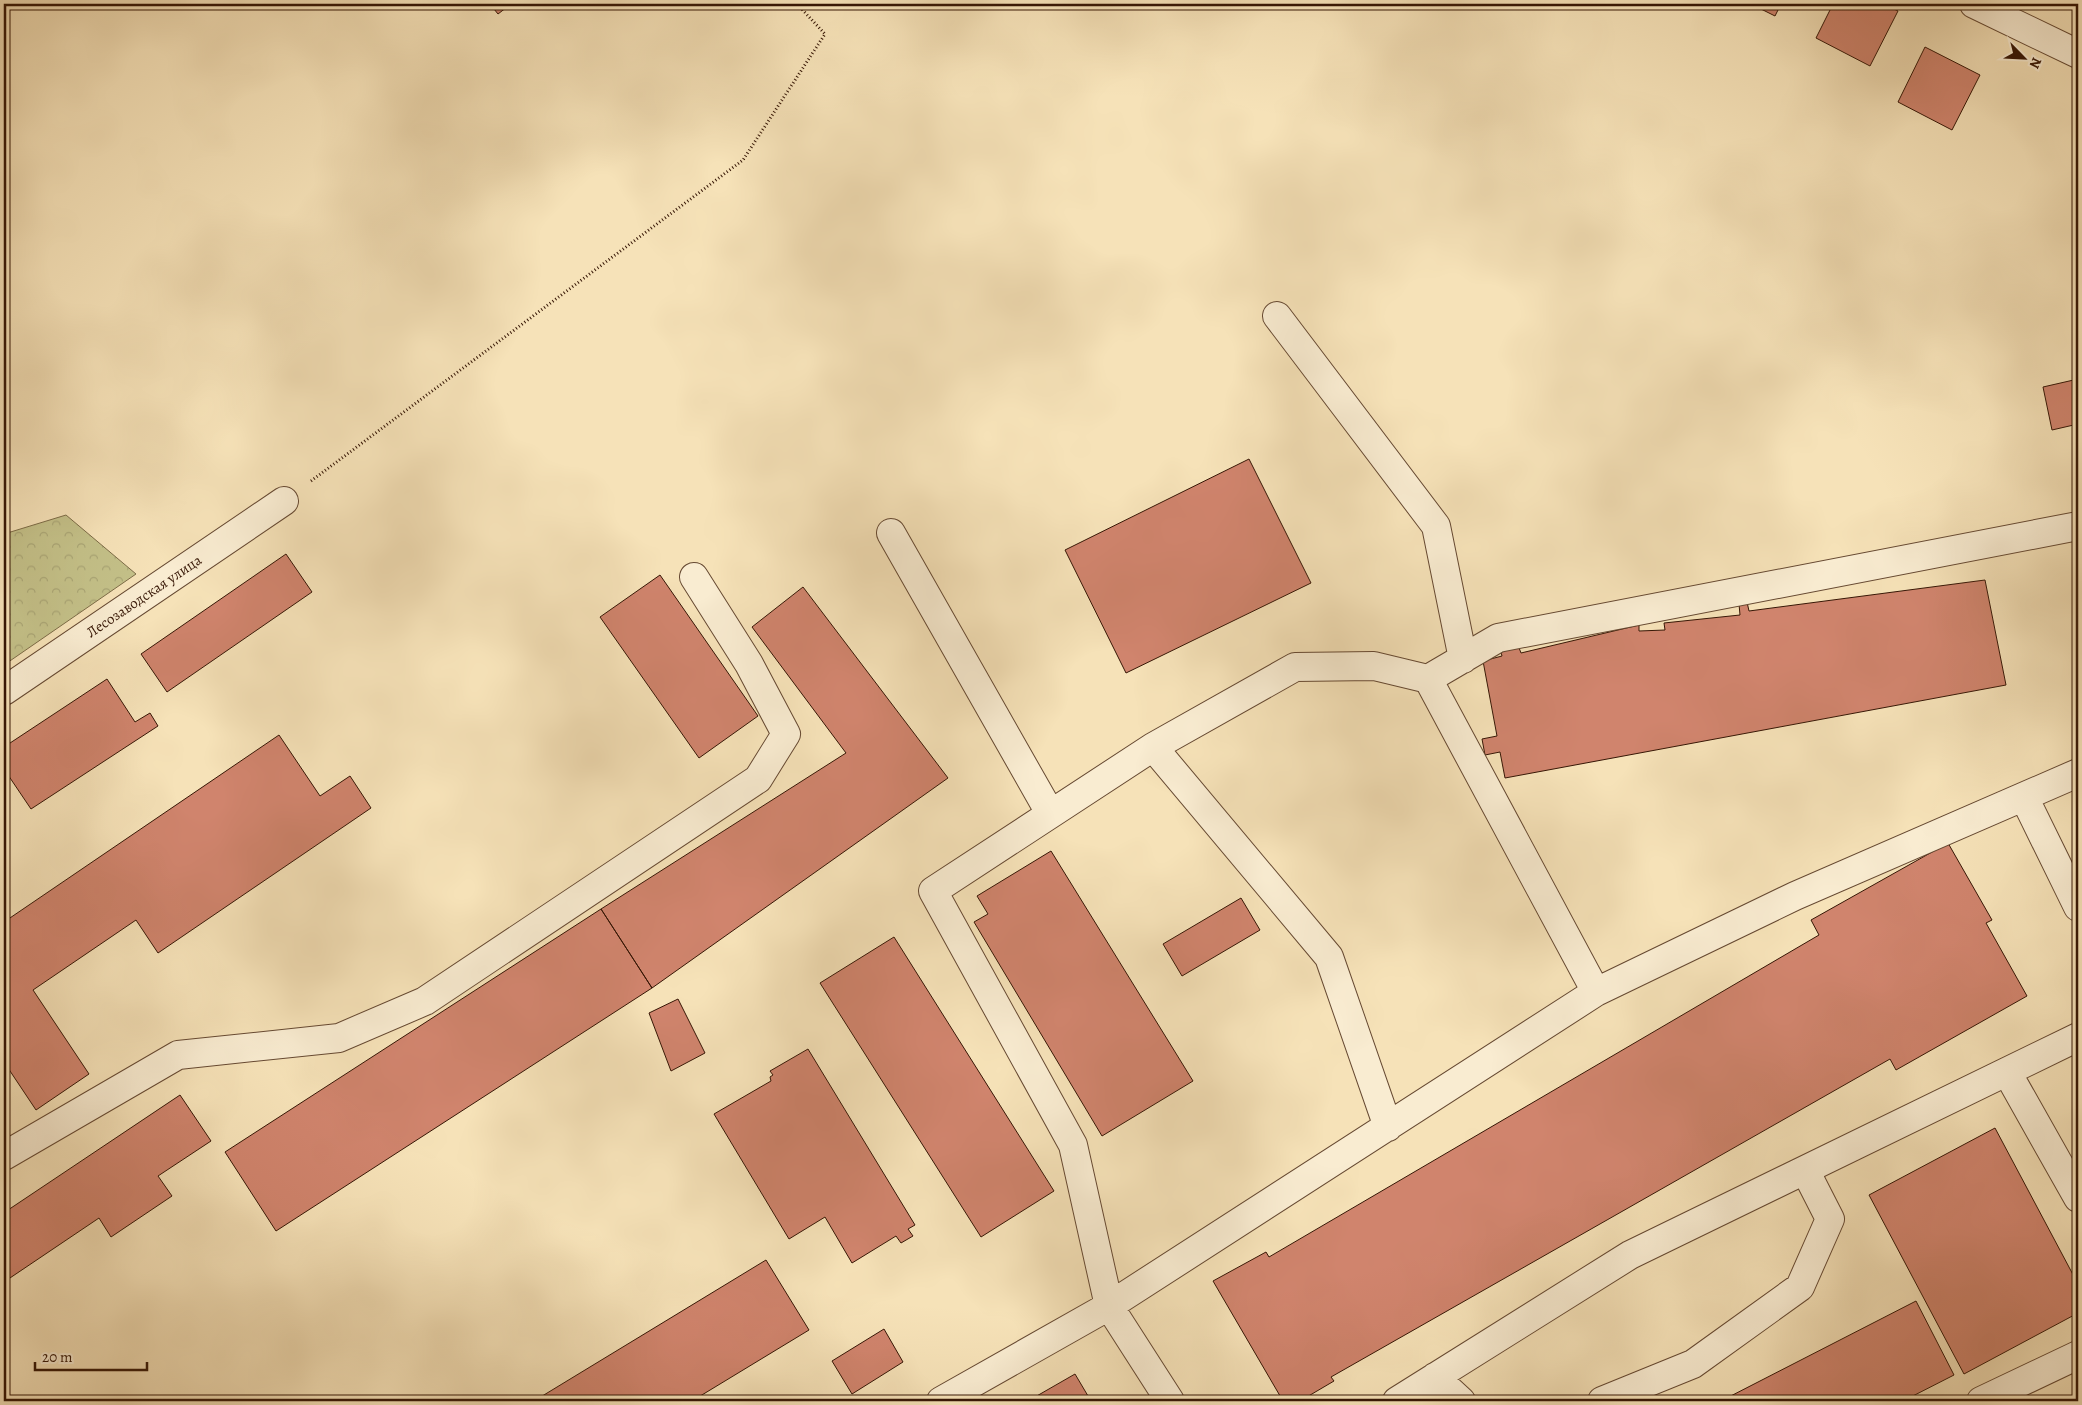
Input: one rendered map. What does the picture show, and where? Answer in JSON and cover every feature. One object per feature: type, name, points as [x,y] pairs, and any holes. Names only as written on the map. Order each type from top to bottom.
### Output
[{"type":"street","points":[[1974,4],[2078,54]]},
{"type":"street","points":[[1277,316],[1436,526],[1463,659]]},
{"type":"street","name":"Лесозаводская улица","points":[[4,690],[284,501]]},
{"type":"street","points":[[1170,1401],[1109,1306],[1073,1144],[933,891],[1153,747],[1295,667],[1374,666],[1428,679],[1498,638],[2078,526]]},
{"type":"street","points":[[891,533],[1050,813]]},
{"type":"street","points":[[4,1156],[178,1055],[339,1038],[425,1001],[758,779],[786,734],[749,664],[694,577]]},
{"type":"street","points":[[1428,679],[1596,992]]},
{"type":"street","points":[[1153,747],[1329,957],[1388,1126]]},
{"type":"street","points":[[941,1401],[1109,1306],[1596,992],[1795,896],[2078,773]]},
{"type":"street","points":[[2024,797],[2078,906]]},
{"type":"street","points":[[1397,1401],[1630,1255],[2078,1037]]},
{"type":"street","points":[[2007,1072],[2078,1198]]},
{"type":"street","points":[[1602,1401],[1693,1364],[1800,1287],[1830,1219],[1805,1170]]},
{"type":"street","points":[[1981,1401],[2078,1355]]},
{"type":"street","points":[[1435,1377],[1461,1401]]},
{"type":"path","points":[[284,501],[743,160],[825,34],[797,4]]},
{"type":"green space","points":[[66,515],[136,574],[4,665],[4,534]]},
{"type":"building","points":[[490,4],[511,4],[498,14]]},
{"type":"building","points":[[1751,4],[1781,4],[1775,16]]},
{"type":"building","points":[[1833,4],[1884,4],[1898,11],[1870,66],[1816,38]]},
{"type":"building","points":[[1925,47],[1980,75],[1952,130],[1898,102]]},
{"type":"building","points":[[2078,379],[2078,424],[2052,430],[2043,387]]},
{"type":"building","points":[[1249,459],[1311,583],[1126,673],[1065,550]]},
{"type":"building","points":[[286,554],[312,592],[167,692],[141,654]]},
{"type":"building","points":[[660,575],[758,716],[699,758],[600,617]]},
{"type":"building","points":[[1985,580],[2006,685],[1505,778],[1500,752],[1485,755],[1482,739],[1497,736],[1483,661],[1502,656],[1499,645],[1516,640],[1521,653],[1639,625],[1639,631],[1665,630],[1664,623],[1740,615],[1739,604],[1747,602],[1749,611]]},
{"type":"building","points":[[803,587],[948,778],[652,988],[601,909],[846,753],[752,627]]},
{"type":"building","points":[[107,679],[135,722],[150,713],[158,726],[31,809],[4,769],[4,747]]},
{"type":"building","points":[[279,735],[320,796],[350,776],[371,808],[158,953],[136,920],[33,990],[89,1074],[36,1110],[4,1062],[4,922]]},
{"type":"building","points":[[1948,843],[1992,920],[1986,923],[2027,996],[1896,1070],[1890,1059],[1331,1377],[1334,1381],[1300,1401],[1283,1401],[1213,1281],[1266,1252],[1269,1257],[1819,935],[1811,920]]},
{"type":"building","points":[[1051,851],[1193,1081],[1102,1136],[974,922],[988,914],[977,896]]},
{"type":"building","points":[[1241,898],[1260,930],[1182,976],[1163,944]]},
{"type":"building","points":[[601,909],[652,988],[276,1231],[225,1152]]},
{"type":"building","points":[[894,937],[1054,1191],[981,1237],[820,983]]},
{"type":"building","points":[[678,999],[705,1053],[671,1071],[649,1013]]},
{"type":"building","points":[[808,1049],[915,1225],[908,1229],[913,1236],[901,1243],[896,1236],[852,1263],[825,1217],[789,1239],[714,1114],[771,1081],[770,1077],[773,1075],[770,1071]]},
{"type":"building","points":[[180,1095],[211,1141],[158,1176],[172,1196],[111,1237],[99,1218],[4,1282],[4,1203],[8,1210]]},
{"type":"building","points":[[1995,1128],[2078,1284],[2078,1313],[1964,1374],[1869,1195]]},
{"type":"building","points":[[766,1260],[809,1330],[692,1401],[534,1401]]},
{"type":"building","points":[[1916,1301],[1954,1375],[1903,1401],[1721,1401]]},
{"type":"building","points":[[884,1329],[903,1362],[852,1394],[832,1361]]},
{"type":"building","points":[[1075,1374],[1091,1401],[1028,1401]]}]
